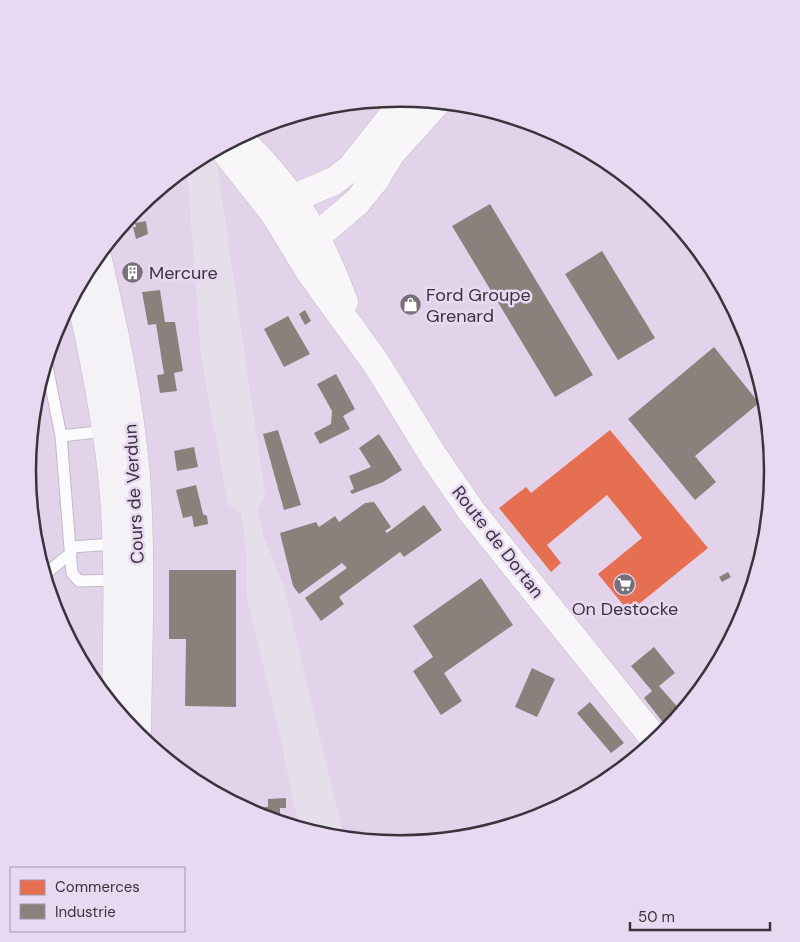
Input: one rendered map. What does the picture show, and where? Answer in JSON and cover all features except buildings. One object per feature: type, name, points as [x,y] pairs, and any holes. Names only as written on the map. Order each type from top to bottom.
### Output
[{"type":"main road","points":[[294,198],[334,181],[351,168],[400,107]]},
{"type":"main road","points":[[233,148],[258,171],[297,224],[316,237],[357,202],[374,180],[416,108]]},
{"type":"main road","points":[[391,153],[431,109]]},
{"type":"main road","name":"Route de Dortan","points":[[233,148],[270,169],[294,198],[329,260],[355,334]]},
{"type":"main road","name":"Route de Dortan","points":[[232,149],[310,272],[355,334],[472,512],[650,734]]},
{"type":"main road","name":"Cours de Verdun","points":[[100,267],[114,327],[130,423],[136,477],[137,722]]},
{"type":"main road","name":"Cours de Verdun","points":[[80,298],[106,431],[112,476],[117,588],[116,698]]},
{"type":"main road","points":[[106,431],[114,435],[122,450],[127,574],[138,615]]},
{"type":"main road","points":[[117,588],[130,635],[138,644]]},
{"type":"lane","points":[[49,377],[61,436],[72,573],[79,581],[117,588]]},
{"type":"lane","points":[[61,436],[106,431]]},
{"type":"lane","points":[[50,569],[71,550],[115,544]]},
{"type":"shaded area","points":[[400,107],[424,108],[471,114],[494,120],[539,135],[561,145],[582,156],[621,182],[673,231],[689,250],[715,289],[736,332],[744,354],[757,400],[761,424],[764,471],[763,495],[757,542],[751,565],[736,610],[726,632],[715,653],[689,692],[640,744],[621,760],[582,786],[539,807],[517,815],[471,828],[447,832],[400,835],[342,830],[284,587],[263,535],[258,510],[265,494],[216,157],[261,135],[283,127],[329,114],[353,110]]},
{"type":"shaded area","points":[[188,176],[201,357],[228,504],[241,513],[247,557],[247,598],[279,731],[297,819],[261,807],[218,786],[179,760],[127,711],[98,673],[74,632],[56,588],[43,542],[39,518],[36,471],[39,424],[49,377],[64,332],[85,289],[111,250],[143,214]]},
{"type":"place","name":"Mercure","points":[[133,273]]},
{"type":"place","name":"Ford Groupe Grenard","points":[[410,305]]},
{"type":"place","name":"On Destocke","points":[[625,584]]}]
